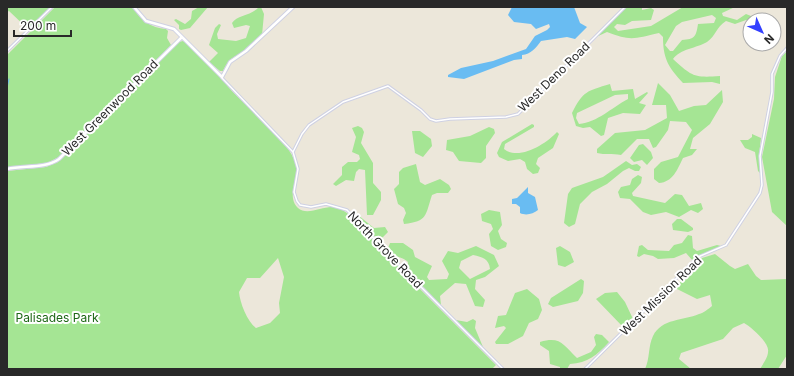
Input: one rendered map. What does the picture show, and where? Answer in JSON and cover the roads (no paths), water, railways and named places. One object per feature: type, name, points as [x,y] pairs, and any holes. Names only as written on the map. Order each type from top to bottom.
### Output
[{"type":"street","points":[[7,51],[52,7]]},
{"type":"street","points":[[134,7],[146,21],[174,29],[222,77],[230,62],[246,51],[293,7]]},
{"type":"street","name":"West Deno Road","points":[[293,152],[308,125],[343,102],[388,86],[436,121],[506,117],[518,114],[625,7]]},
{"type":"street","name":"West Greenwood Road","points":[[7,169],[47,165],[59,158],[182,37]]},
{"type":"street","name":"West Mission Road","points":[[585,369],[698,258],[726,245],[760,193],[762,185],[760,156],[772,92],[772,74],[780,56],[787,48]]},
{"type":"street","name":"North Grove Road","points":[[222,77],[293,152],[298,169],[294,192],[300,205],[311,207],[326,204],[347,210],[395,261],[503,369]]},
{"type":"water","points":[[512,7],[574,7],[580,23],[587,27],[575,39],[567,37],[541,41],[533,50],[522,55],[522,59],[514,60],[464,79],[448,77],[448,75],[461,68],[493,61],[526,49],[535,36],[550,27],[549,24],[536,29],[531,24],[514,22],[508,15]]},
{"type":"water","points":[[528,187],[528,193],[535,197],[538,210],[527,214],[520,213],[520,207],[516,204],[512,204],[512,199],[517,198]]},
{"type":"waterway","points":[[7,88],[9,79]]},
{"type":"park label","name":"Palisades Park","points":[[57,318]]}]
